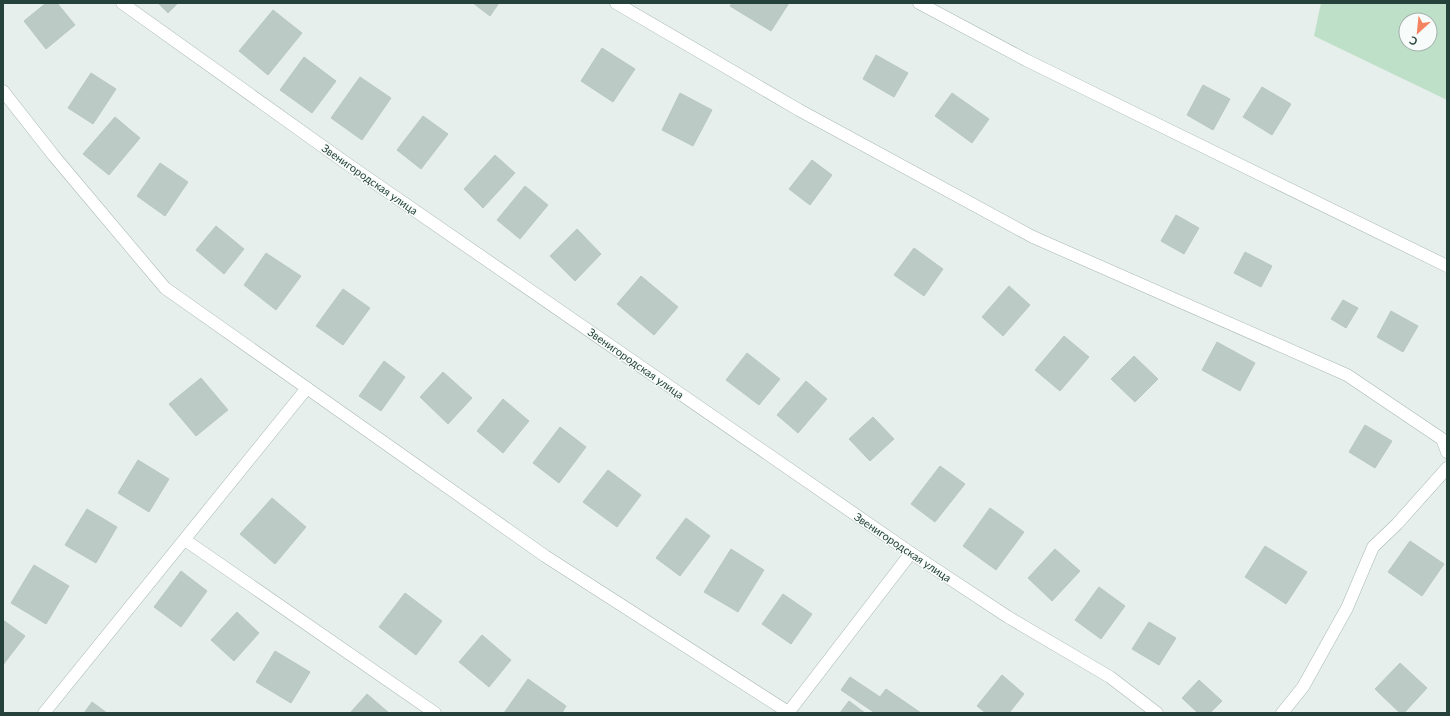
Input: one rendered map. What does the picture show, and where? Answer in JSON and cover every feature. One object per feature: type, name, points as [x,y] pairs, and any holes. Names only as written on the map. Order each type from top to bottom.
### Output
[{"type":"street","name":"Звенигородская улица","points":[[122,3],[346,163],[911,553],[1008,617],[1110,677],[1157,713]]},
{"type":"street","points":[[616,3],[799,110],[1033,237],[1347,374],[1444,437],[1447,452]]},
{"type":"street","points":[[919,3],[1033,63],[1447,266]]},
{"type":"street","points":[[3,91],[54,156],[165,288],[544,556],[788,712],[911,553]]},
{"type":"street","points":[[44,713],[307,388]]},
{"type":"street","points":[[1282,713],[1303,687],[1343,615],[1373,547],[1397,524],[1447,468]]},
{"type":"street","points":[[185,540],[435,713]]},
{"type":"green space","points":[[1321,3],[1447,4],[1447,100],[1314,36]]},
{"type":"building","points":[[46,3],[57,3],[75,25],[46,49],[24,21]]},
{"type":"building","points":[[158,3],[178,3],[168,13]]},
{"type":"building","points":[[473,3],[499,3],[490,16]]},
{"type":"building","points":[[732,3],[789,3],[771,31],[730,6]]},
{"type":"building","points":[[273,10],[302,33],[268,75],[239,51]]},
{"type":"building","points":[[602,48],[635,69],[613,102],[581,81]]},
{"type":"building","points":[[876,55],[908,73],[894,97],[863,79]]},
{"type":"building","points":[[304,57],[336,81],[312,113],[280,90]]},
{"type":"building","points":[[91,73],[116,89],[93,124],[68,108]]},
{"type":"building","points":[[360,77],[391,98],[362,140],[331,118]]},
{"type":"building","points":[[1203,85],[1230,99],[1213,130],[1187,115]]},
{"type":"building","points":[[1262,87],[1291,104],[1272,135],[1243,117]]},
{"type":"building","points":[[680,93],[712,110],[693,146],[662,130]]},
{"type":"building","points":[[952,93],[989,119],[972,143],[935,116]]},
{"type":"building","points":[[423,116],[448,134],[421,169],[397,150]]},
{"type":"building","points":[[115,117],[140,138],[109,175],[83,154]]},
{"type":"building","points":[[495,155],[515,173],[483,208],[464,189]]},
{"type":"building","points":[[812,160],[832,175],[810,205],[789,189]]},
{"type":"building","points":[[160,163],[188,182],[165,216],[137,196]]},
{"type":"building","points":[[525,186],[548,205],[520,239],[497,220]]},
{"type":"building","points":[[1176,215],[1199,228],[1184,254],[1161,241]]},
{"type":"building","points":[[216,226],[244,249],[224,274],[196,250]]},
{"type":"building","points":[[577,229],[601,254],[575,281],[550,256]]},
{"type":"building","points":[[914,248],[943,269],[924,296],[894,275]]},
{"type":"building","points":[[1245,252],[1272,266],[1261,287],[1234,273]]},
{"type":"building","points":[[266,253],[301,276],[276,310],[244,285]]},
{"type":"building","points":[[641,276],[678,307],[654,335],[617,304]]},
{"type":"building","points":[[1009,286],[1030,305],[1003,336],[982,317]]},
{"type":"building","points":[[343,289],[370,308],[343,345],[316,326]]},
{"type":"building","points":[[1343,300],[1358,308],[1346,328],[1331,319]]},
{"type":"building","points":[[1391,311],[1418,326],[1403,352],[1377,337]]},
{"type":"building","points":[[1064,336],[1089,357],[1060,391],[1035,370]]},
{"type":"building","points":[[1217,342],[1255,363],[1240,391],[1202,370]]},
{"type":"building","points":[[747,353],[780,379],[759,405],[726,380]]},
{"type":"building","points":[[1134,356],[1158,379],[1135,402],[1111,379]]},
{"type":"building","points":[[384,361],[405,377],[381,411],[359,396]]},
{"type":"building","points":[[443,372],[472,398],[448,424],[420,397]]},
{"type":"building","points":[[201,378],[228,410],[196,436],[169,404]]},
{"type":"building","points":[[806,381],[827,399],[798,433],[777,415]]},
{"type":"building","points":[[503,399],[529,421],[503,453],[477,431]]},
{"type":"building","points":[[873,417],[894,439],[870,461],[849,439]]},
{"type":"building","points":[[1365,425],[1392,441],[1375,468],[1349,452]]},
{"type":"building","points":[[560,427],[586,447],[559,483],[533,463]]},
{"type":"building","points":[[138,460],[169,479],[149,512],[118,493]]},
{"type":"building","points":[[940,466],[965,484],[935,522],[911,504]]},
{"type":"building","points":[[608,470],[641,495],[617,527],[583,502]]},
{"type":"building","points":[[272,498],[306,527],[275,564],[240,534]]},
{"type":"building","points":[[990,508],[1024,532],[996,570],[963,546]]},
{"type":"building","points":[[87,509],[117,527],[96,563],[65,545]]},
{"type":"building","points":[[686,518],[710,536],[680,576],[656,558]]},
{"type":"building","points":[[1410,541],[1444,564],[1422,596],[1388,572]]},
{"type":"building","points":[[1265,546],[1307,572],[1286,604],[1245,577]]},
{"type":"building","points":[[731,549],[764,570],[738,612],[704,592]]},
{"type":"building","points":[[1055,549],[1080,571],[1052,601],[1028,578]]},
{"type":"building","points":[[34,565],[69,586],[46,624],[11,603]]},
{"type":"building","points":[[181,571],[207,591],[181,627],[154,607]]},
{"type":"building","points":[[1099,587],[1125,606],[1101,639],[1075,620]]},
{"type":"building","points":[[405,593],[442,621],[416,655],[379,627]]},
{"type":"building","points":[[783,594],[812,614],[791,644],[762,624]]},
{"type":"building","points":[[237,612],[259,633],[234,661],[211,640]]},
{"type":"building","points":[[3,620],[25,636],[3,665]]},
{"type":"building","points":[[1149,622],[1176,638],[1159,665],[1132,649]]},
{"type":"building","points":[[482,635],[511,660],[489,687],[459,662]]},
{"type":"building","points":[[275,651],[310,672],[291,703],[256,682]]},
{"type":"building","points":[[1400,663],[1427,688],[1404,713],[1400,713],[1375,689]]},
{"type":"building","points":[[1002,675],[1024,694],[1009,713],[986,713],[977,706]]},
{"type":"building","points":[[850,677],[880,697],[886,689],[921,713],[875,713],[841,690]]},
{"type":"building","points":[[528,679],[566,706],[562,713],[504,713]]},
{"type":"building","points":[[1199,680],[1222,701],[1210,713],[1198,713],[1182,698]]},
{"type":"building","points":[[367,694],[389,713],[350,713]]},
{"type":"building","points":[[849,701],[865,713],[840,713]]},
{"type":"building","points":[[92,702],[107,713],[84,713]]}]
